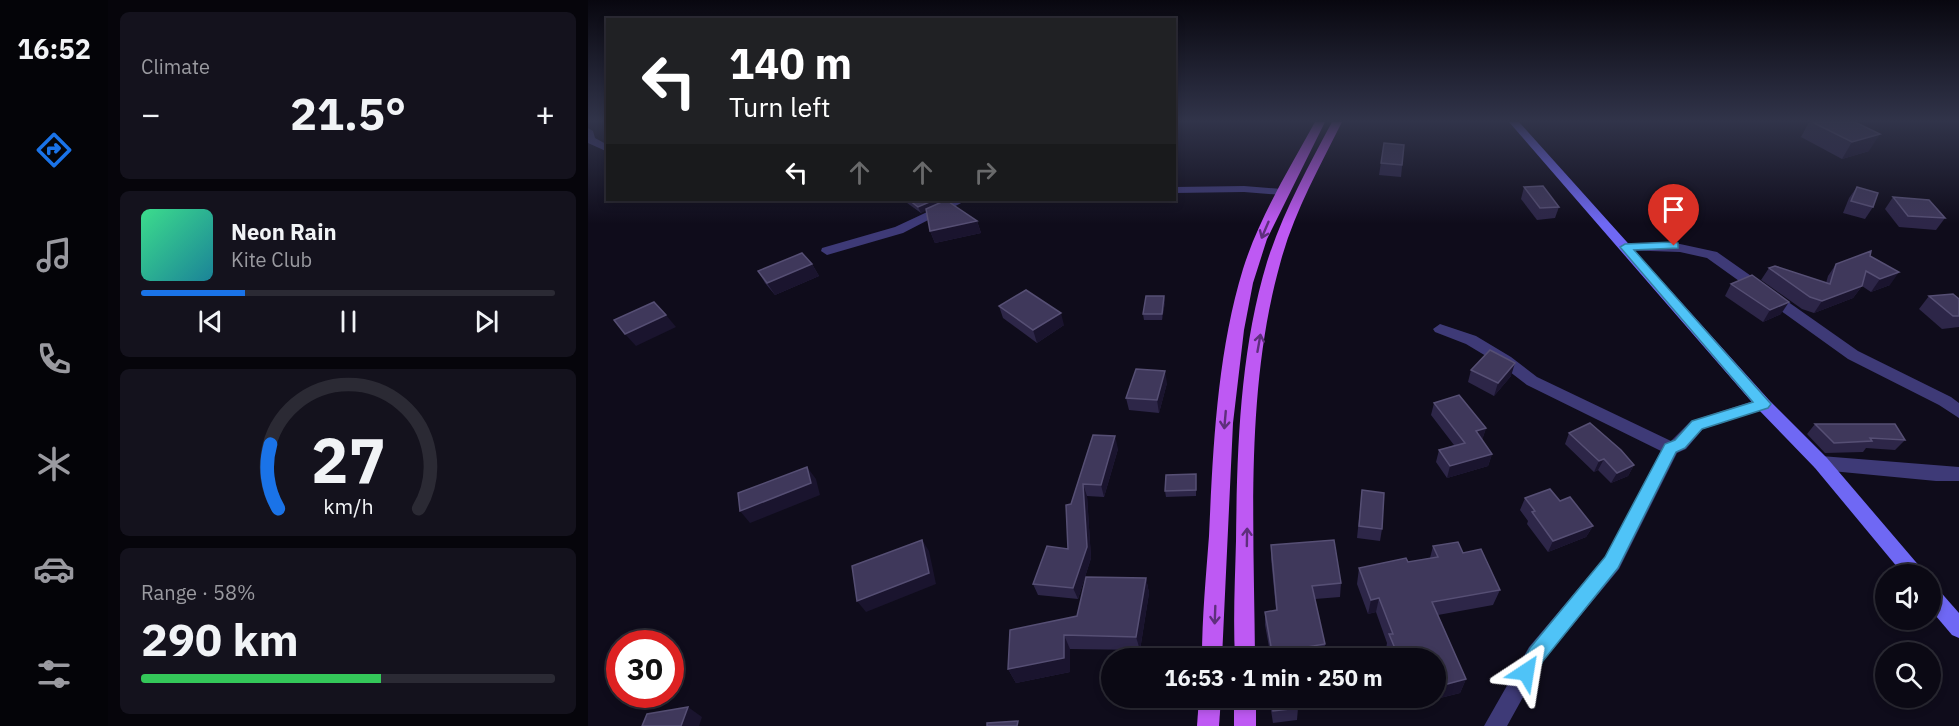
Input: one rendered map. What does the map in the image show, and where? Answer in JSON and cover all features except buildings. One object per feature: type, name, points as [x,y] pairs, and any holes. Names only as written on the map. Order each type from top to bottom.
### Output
[{"type":"main road","points":[[1212,648],[1219,478],[1232,355],[1247,282],[1262,238],[1281,192],[1301,156]]},
{"type":"main road","points":[[1245,648],[1251,410],[1256,356],[1268,285],[1309,172],[1318,156]]},
{"type":"main road","points":[[1544,156],[1763,404],[1821,463],[1906,564]]},
{"type":"main road","points":[[1941,607],[1959,628]]},
{"type":"main road","points":[[1208,726],[1209,708]]},
{"type":"main road","points":[[1245,708],[1245,726]]},
{"type":"street","points":[[1176,190],[1244,189],[1281,192]]},
{"type":"street","points":[[827,251],[899,230],[959,201]]},
{"type":"street","points":[[1625,247],[1674,246],[1692,248],[1712,255],[1853,355],[1946,401],[1959,412]]},
{"type":"street","points":[[1440,329],[1471,340],[1506,361],[1532,381],[1671,448]]},
{"type":"street","points":[[1495,726],[1536,654],[1612,562],[1671,448],[1680,444],[1697,425],[1763,404]]},
{"type":"street","points":[[1821,463],[1936,474],[1959,474]]},
{"type":"route","points":[[1526,672],[1536,654],[1612,562],[1671,448],[1680,444],[1697,425],[1763,404],[1625,247],[1674,246]]}]
